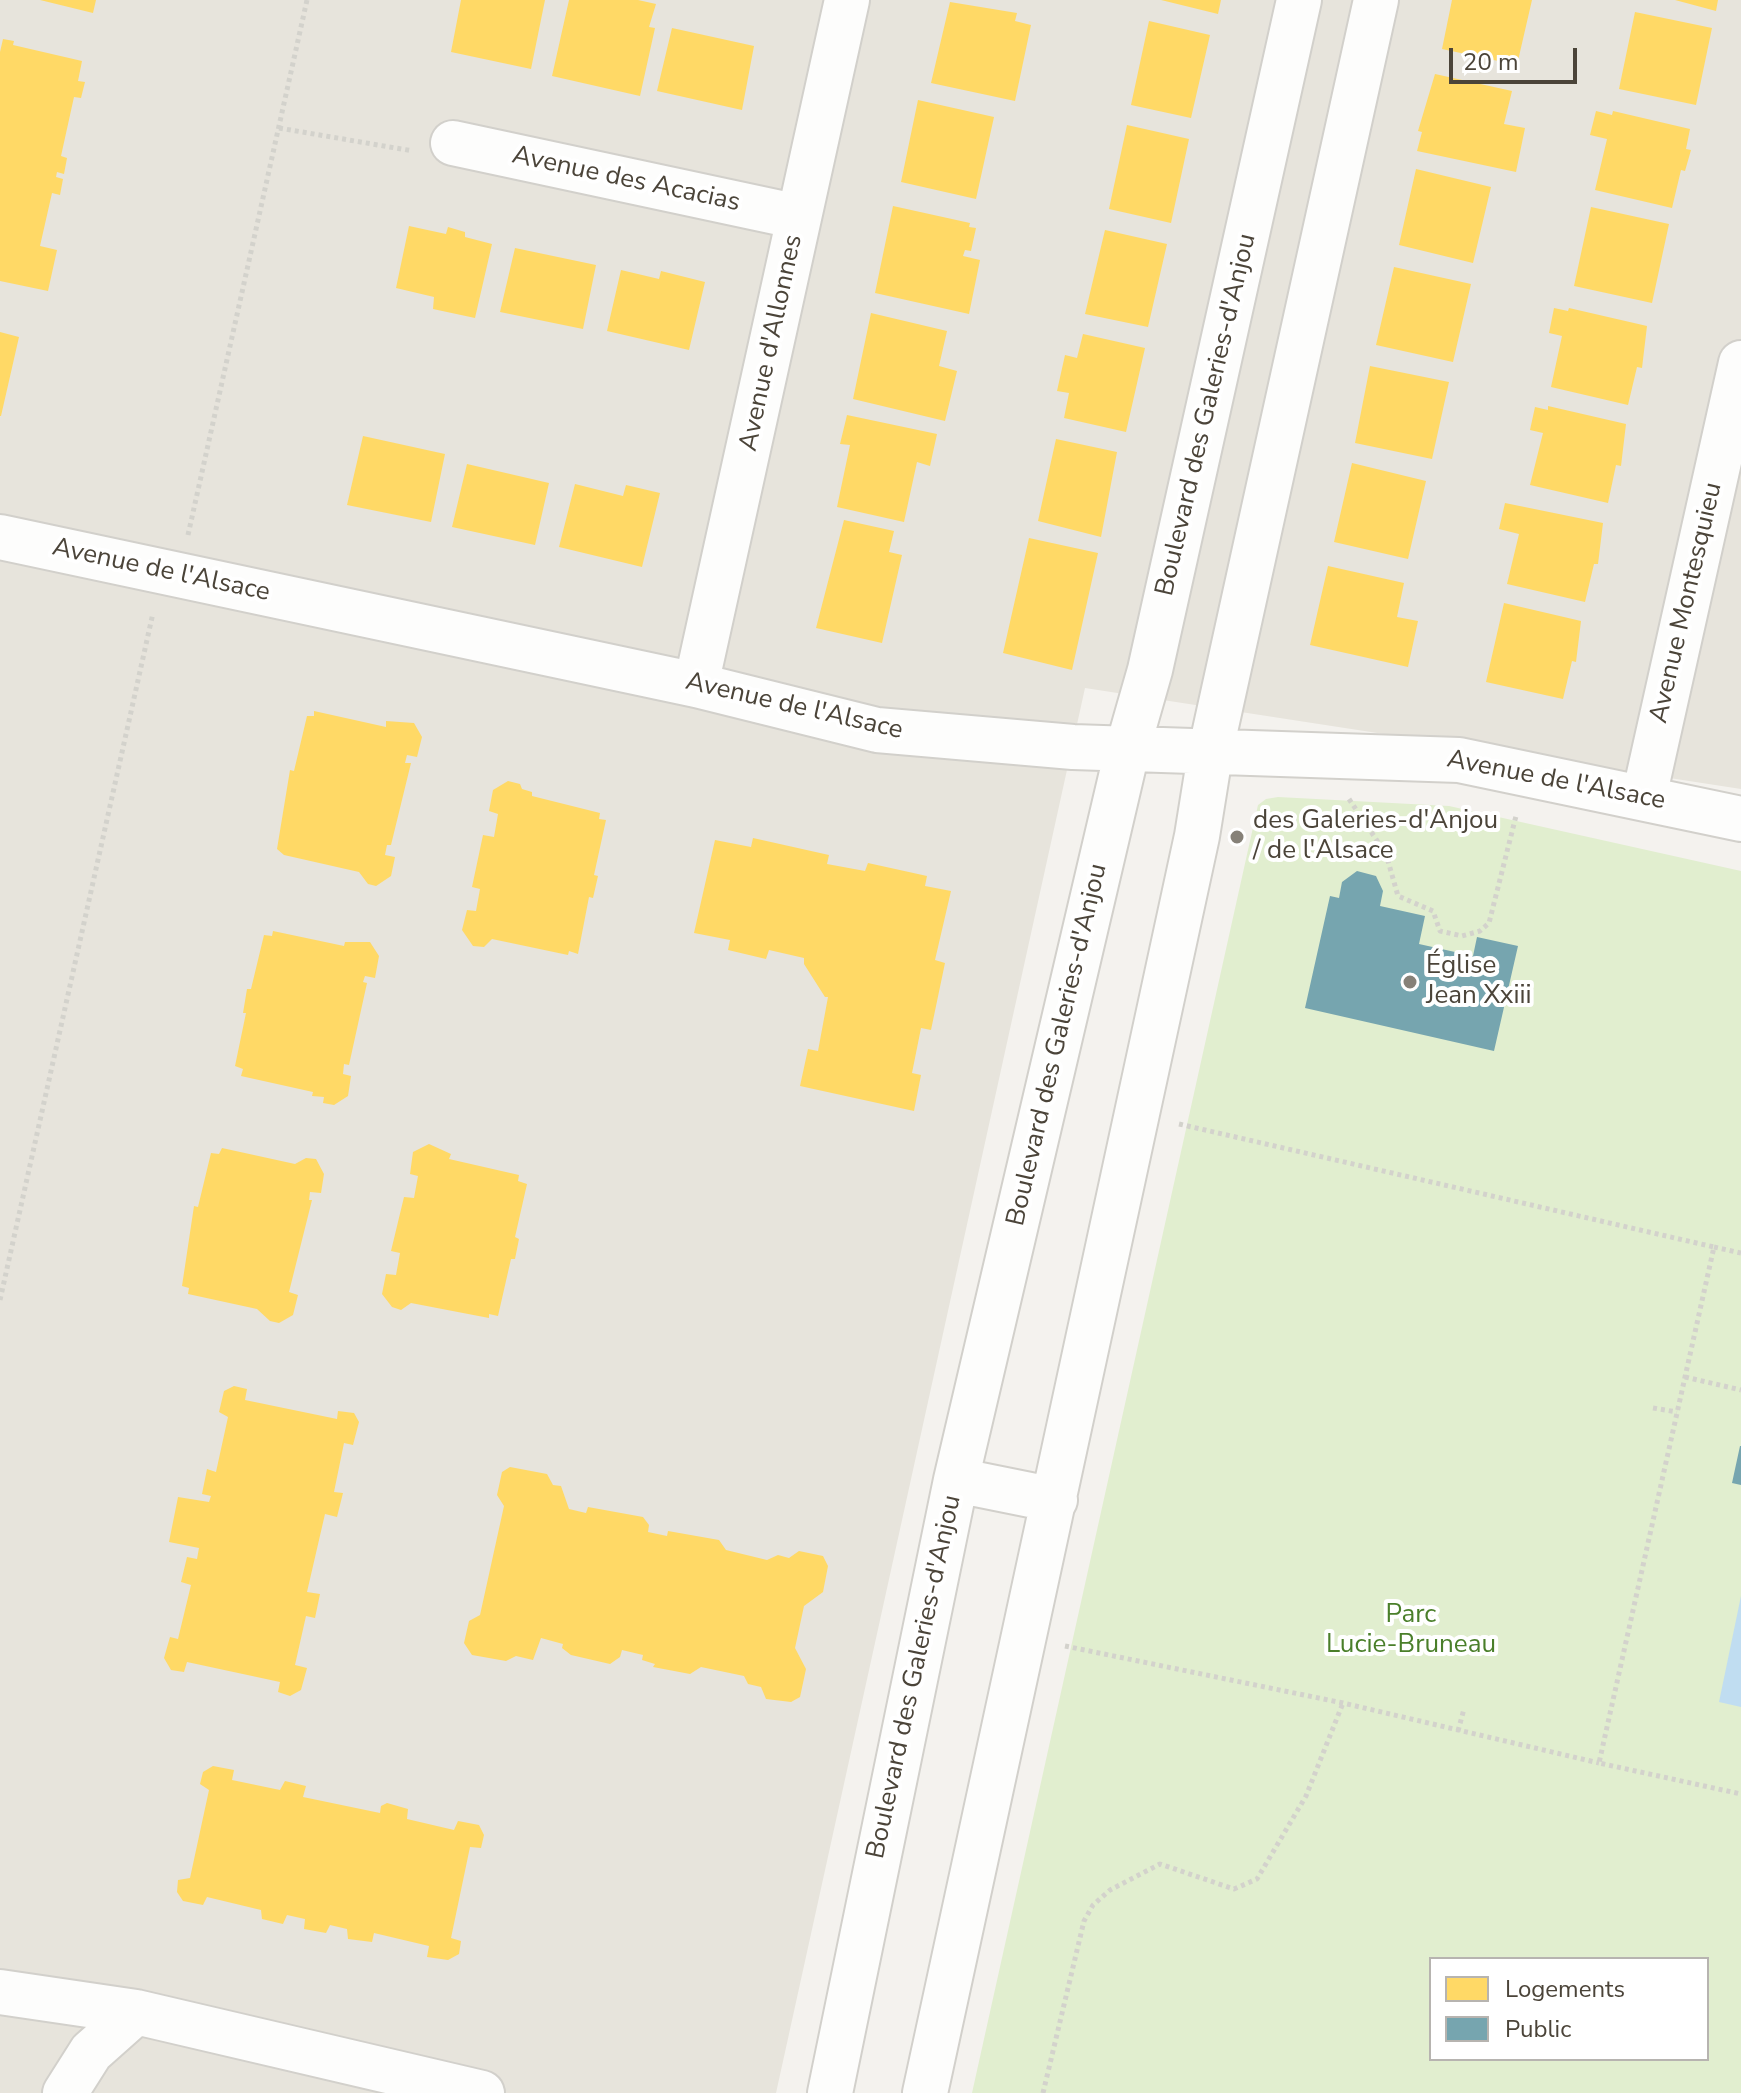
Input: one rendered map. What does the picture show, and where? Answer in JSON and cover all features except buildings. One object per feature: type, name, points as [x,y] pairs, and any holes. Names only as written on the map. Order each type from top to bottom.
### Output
[{"type":"street","name":"Avenue d'Allonnes","points":[[696,685],[847,0]]},
{"type":"street","name":"Boulevard des Galeries-d'Anjou","points":[[830,2093],[956,1480],[1128,747],[1150,670],[1299,0]]},
{"type":"street","points":[[925,2093],[1197,836],[1211,749],[1376,0]]},
{"type":"street","name":"Avenue des Acacias","points":[[453,143],[799,217]]},
{"type":"street","name":"Avenue Montesquieu","points":[[1644,797],[1741,363]]},
{"type":"street","name":"Avenue de l'Alsace","points":[[0,537],[696,685],[877,730],[1073,747],[1211,749],[1459,760],[1741,819]]},
{"type":"street","points":[[956,1480],[1055,1500]]},
{"type":"street","points":[[0,1992],[136,2012],[482,2093]]},
{"type":"street","points":[[65,2093],[91,2052],[136,2012]]},
{"type":"path","points":[[187,540],[307,0]]},
{"type":"path","points":[[279,128],[419,152],[453,143]]},
{"type":"path","points":[[0,1300],[151,617]]},
{"type":"path","points":[[1346,794],[1386,854],[1398,896],[1433,911],[1440,931],[1462,936],[1480,931],[1489,923],[1516,815]]},
{"type":"path","points":[[1179,1124],[1741,1253]]},
{"type":"path","points":[[1599,1763],[1714,1247]]},
{"type":"path","points":[[1685,1377],[1741,1390]]},
{"type":"path","points":[[1653,1408],[1677,1412]]},
{"type":"path","points":[[1064,1646],[1343,1703],[1741,1794]]},
{"type":"path","points":[[1043,2093],[1084,1921],[1093,1905],[1110,1890],[1160,1864],[1234,1889],[1257,1879],[1306,1796],[1343,1703]]},
{"type":"path","points":[[1458,1731],[1464,1709]]},
{"type":"shaded area","points":[[0,0],[1741,0],[1741,789],[1085,688],[776,2093],[0,2093]]},
{"type":"green space","name":"Parc Lucie-Bruneau","points":[[1278,797],[1449,806],[1741,871],[1741,2093],[972,2093],[1258,805],[1266,799]]},
{"type":"water","points":[[1741,1596],[1741,1707],[1719,1702]]},
{"type":"place","name":"des Galeries-d'Anjou / de l'Alsace","points":[[1237,837]]},
{"type":"place","name":"Église Jean Xxiii","points":[[1410,982]]}]
